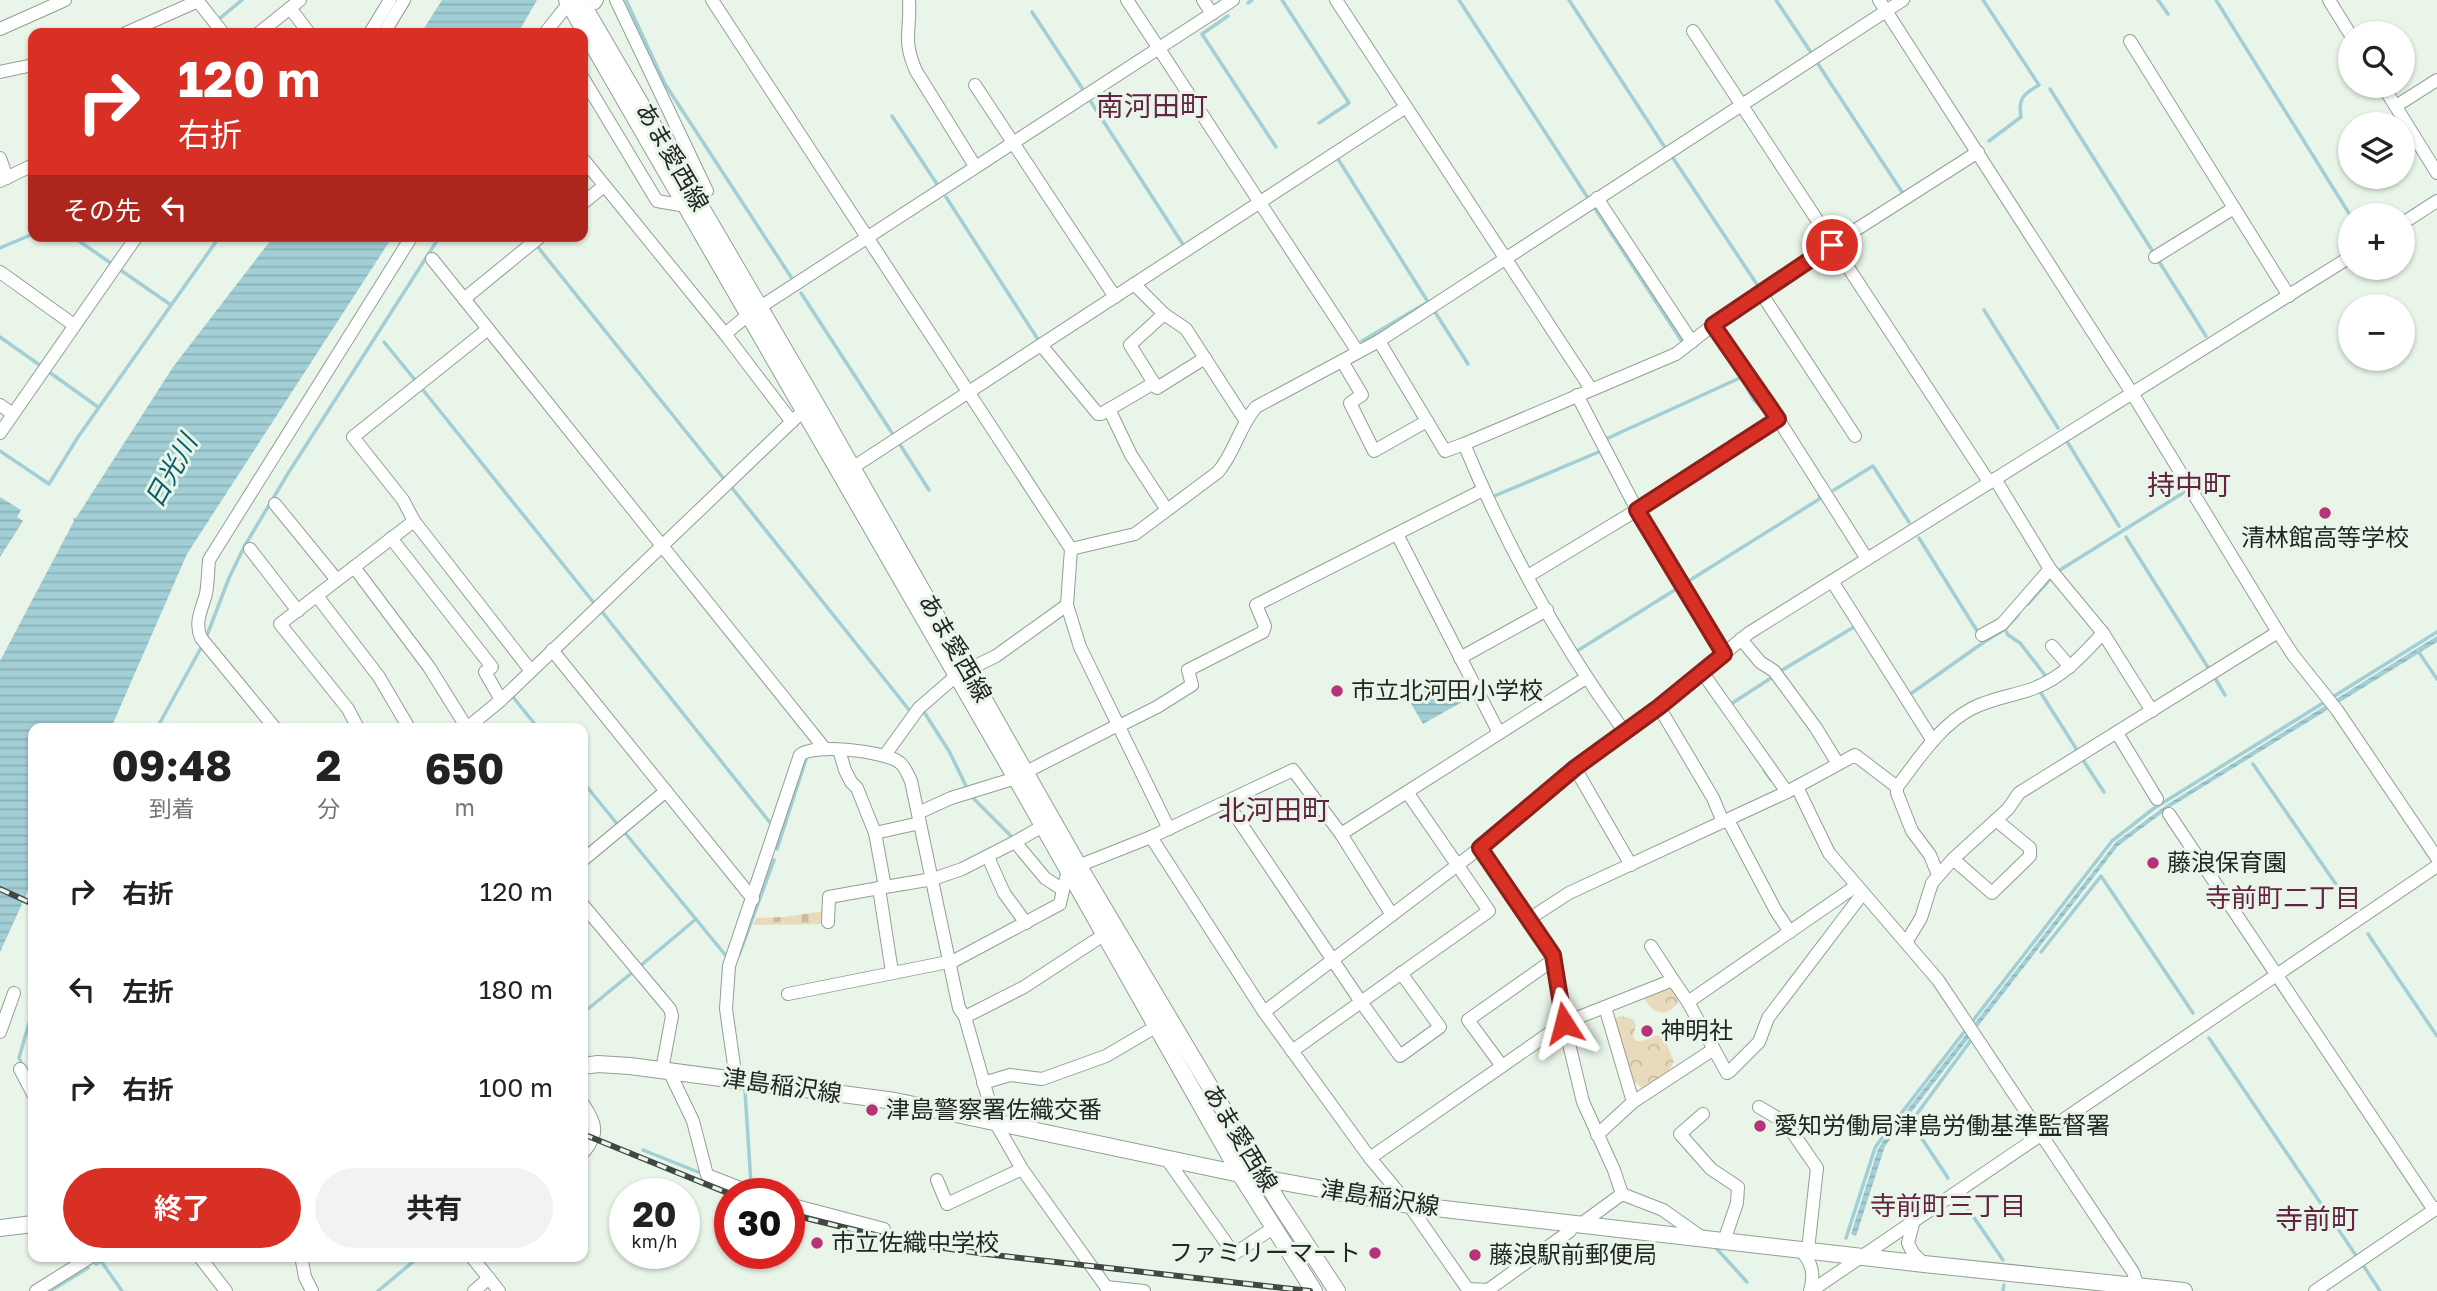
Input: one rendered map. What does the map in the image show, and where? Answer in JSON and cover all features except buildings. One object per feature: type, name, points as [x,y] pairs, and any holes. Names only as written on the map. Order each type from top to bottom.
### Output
[{"type":"main road","name":"あま愛西線","points":[[582,1],[754,312],[852,468],[961,673]]},
{"type":"main road","name":"あま愛西線","points":[[754,312],[798,416],[961,673],[1073,867],[1264,1179],[1337,1291]]},
{"type":"main road","name":"あま愛西線","points":[[1021,775],[1043,826],[1073,867],[1105,934],[1240,1174],[1314,1291]]},
{"type":"main road","name":"津島稲沢線","points":[[588,1066],[736,1079],[895,1101],[1264,1179],[1409,1205],[1859,1256],[2057,1284],[2138,1286],[2184,1291]]},
{"type":"main road","points":[[0,1228],[28,1225]]},
{"type":"street","points":[[0,29],[65,0]]},
{"type":"street","points":[[137,28],[197,0],[219,28]]},
{"type":"street","points":[[373,28],[390,0]]},
{"type":"street","points":[[387,28],[404,0]]},
{"type":"street","points":[[588,86],[657,201],[692,203],[707,191],[616,0]]},
{"type":"street","points":[[712,0],[1071,549],[1067,605],[1080,647],[1169,829]]},
{"type":"street","points":[[909,0],[907,44],[916,71],[975,166]]},
{"type":"street","points":[[1127,0],[1358,352]]},
{"type":"street","points":[[1203,0],[1212,14]]},
{"type":"street","points":[[724,334],[975,166],[1233,0]]},
{"type":"street","points":[[1336,0],[1591,389]]},
{"type":"street","points":[[1071,549],[1135,534],[1223,466],[1245,420],[1256,407],[1379,341],[1740,104],[1883,5],[1903,0]]},
{"type":"street","points":[[2329,0],[2342,21]]},
{"type":"street","points":[[551,28],[582,1]]},
{"type":"street","points":[[265,28],[295,4],[307,28]]},
{"type":"street","points":[[1883,5],[2132,393],[2278,632],[2337,710],[2437,858]]},
{"type":"street","points":[[1693,32],[1832,245],[2050,569],[2103,633],[2152,711]]},
{"type":"street","points":[[2130,41],[2289,296]]},
{"type":"street","points":[[0,72],[28,66]]},
{"type":"street","points":[[2396,106],[2437,80]]},
{"type":"street","points":[[975,85],[1115,297]]},
{"type":"street","points":[[2391,98],[2437,173]]},
{"type":"street","points":[[852,468],[1406,107]]},
{"type":"street","points":[[1379,341],[1445,452],[1676,354],[1713,325],[1832,245],[1979,152]]},
{"type":"street","points":[[0,158],[4,179],[28,167]]},
{"type":"street","points":[[473,723],[501,700],[798,416],[724,334],[588,165]]},
{"type":"street","points":[[588,199],[604,186]]},
{"type":"street","points":[[1597,198],[1692,342]]},
{"type":"street","points":[[2415,215],[2437,201]]},
{"type":"street","points":[[2155,257],[2234,208]]},
{"type":"street","points":[[0,433],[133,242]]},
{"type":"street","points":[[271,723],[198,631],[197,623],[207,591],[209,560],[408,242]]},
{"type":"street","points":[[464,299],[534,242]]},
{"type":"street","points":[[432,260],[825,748]]},
{"type":"street","points":[[1264,1012],[1480,848],[1575,768],[1659,707],[1741,639],[2338,265]]},
{"type":"street","points":[[0,272],[75,325]]},
{"type":"street","points":[[1134,284],[1164,314],[1186,329],[1245,420]]},
{"type":"street","points":[[1761,293],[1855,436]]},
{"type":"street","points":[[1164,314],[1130,345],[1157,388],[1205,358]]},
{"type":"street","points":[[1713,325],[1778,419],[1867,559]]},
{"type":"street","points":[[488,329],[353,437],[403,500],[414,521],[531,671]]},
{"type":"street","points":[[1041,345],[1095,412],[1101,414],[1154,383]]},
{"type":"street","points":[[1342,361],[1362,395],[1350,403],[1374,451],[1427,421]]},
{"type":"street","points":[[1577,395],[1637,510],[1724,654]]},
{"type":"street","points":[[0,405],[13,414]]},
{"type":"street","points":[[1110,409],[1131,455],[1167,510]]},
{"type":"street","points":[[1528,576],[1778,419]]},
{"type":"street","points":[[1464,444],[1483,490],[1528,576],[1586,678],[1624,731]]},
{"type":"street","points":[[875,833],[919,818],[951,798],[1021,775],[1157,707],[1192,685],[1188,670],[1262,632],[1265,626],[1256,605],[1483,490]]},
{"type":"street","points":[[275,504],[337,580]]},
{"type":"street","points":[[355,723],[348,709],[280,624],[414,521]]},
{"type":"street","points":[[1397,534],[1499,733]]},
{"type":"street","points":[[391,538],[492,667],[485,672],[501,700]]},
{"type":"street","points":[[250,549],[298,611]]},
{"type":"street","points":[[354,567],[429,667],[464,723]]},
{"type":"street","points":[[1982,635],[2002,624],[2050,569]]},
{"type":"street","points":[[1832,582],[1933,741]]},
{"type":"street","points":[[317,596],[379,677],[406,723]]},
{"type":"street","points":[[885,755],[919,708],[961,673],[996,656],[1067,605]]},
{"type":"street","points":[[1460,658],[1547,610]]},
{"type":"street","points":[[1907,941],[1922,918],[1931,883],[2008,809],[2019,793],[2278,632]]},
{"type":"street","points":[[1938,876],[1930,855],[1912,831],[1897,787],[1933,741],[1951,723],[1971,709],[2034,689],[2052,680],[2070,667],[2103,633]]},
{"type":"street","points":[[1741,639],[1760,662],[1774,671],[1816,728],[1838,764]]},
{"type":"street","points":[[2052,646],[2070,667]]},
{"type":"street","points":[[552,650],[753,899]]},
{"type":"street","points":[[1702,672],[1792,790],[1829,852],[1938,980],[2133,1272],[2138,1286]]},
{"type":"street","points":[[1340,834],[1586,678]]},
{"type":"street","points":[[1659,707],[1790,932]]},
{"type":"street","points":[[2116,733],[2157,799]]},
{"type":"street","points":[[736,1079],[726,1009],[729,966],[800,755],[806,750],[825,748],[885,755],[902,763],[911,781],[959,1009],[965,1017],[995,1122],[1022,1169],[1108,1289],[1144,1291]]},
{"type":"street","points":[[839,750],[845,770],[857,788],[875,833],[892,972]]},
{"type":"street","points":[[1529,919],[1569,893],[1792,790],[1855,755],[1897,787]]},
{"type":"street","points":[[1575,768],[1631,865]]},
{"type":"street","points":[[788,994],[948,963],[1060,904],[1073,867],[1151,837],[1293,770],[1340,834],[1392,915]]},
{"type":"street","points":[[588,856],[666,791]]},
{"type":"street","points":[[1292,1051],[1489,911],[1407,792]]},
{"type":"street","points":[[1227,803],[1360,1002],[1400,1056],[1440,1027],[1401,973]]},
{"type":"street","points":[[2169,814],[2435,1209],[2315,1291]]},
{"type":"street","points":[[1953,859],[1992,893],[2030,856],[2030,848],[1996,820]]},
{"type":"street","points":[[828,922],[829,897],[933,879],[988,857],[1043,826]]},
{"type":"street","points":[[1151,837],[1264,1012],[1370,1158],[1409,1205],[1469,1290],[1488,1290],[1576,1224],[1622,1194]]},
{"type":"street","points":[[1015,842],[1045,878],[1063,890]]},
{"type":"street","points":[[1480,848],[1553,955],[1564,1023],[1583,1102],[1622,1194]]},
{"type":"street","points":[[988,857],[1004,893],[1026,923]]},
{"type":"street","points":[[1811,1291],[2437,866]]},
{"type":"street","points":[[1688,1002],[1790,932],[1859,889]]},
{"type":"street","points":[[1651,946],[1688,1002],[1727,1073],[1759,1042],[1768,1018],[1859,889]]},
{"type":"street","points":[[588,911],[670,1009],[672,1016],[665,1071],[693,1121],[707,1175],[715,1178]]},
{"type":"street","points":[[965,1017],[1024,987],[1105,934]]},
{"type":"street","points":[[1502,1066],[1468,1020],[1553,960]]},
{"type":"street","points":[[1370,1158],[1564,1023],[1673,980]]},
{"type":"street","points":[[0,1032],[14,993]]},
{"type":"street","points":[[1605,1007],[1633,1102]]},
{"type":"street","points":[[983,1083],[1010,1075],[1042,1079],[1105,1056],[1157,1026]]},
{"type":"street","points":[[1597,1135],[1633,1102],[1714,1049]]},
{"type":"street","points":[[20,1069],[28,1084]]},
{"type":"street","points":[[1759,1107],[1786,1123],[1817,1168],[1804,1250],[1813,1272],[1811,1291]]},
{"type":"street","points":[[588,1111],[595,1125],[595,1133],[588,1145]]},
{"type":"street","points":[[1703,1114],[1680,1134],[1711,1169],[1738,1187],[1737,1203],[1724,1241]]},
{"type":"street","points":[[1166,1158],[1234,1254],[1273,1228]]},
{"type":"street","points":[[937,1180],[947,1204],[1022,1169]]},
{"type":"street","points":[[1622,1194],[1663,1210],[1704,1239]]},
{"type":"street","points":[[805,1208],[884,1228]]},
{"type":"street","points":[[1914,1220],[1908,1243],[1924,1264]]},
{"type":"street","points":[[36,1291],[82,1262]]},
{"type":"street","points":[[204,1262],[226,1291]]},
{"type":"street","points":[[302,1262],[305,1277],[312,1291]]},
{"type":"street","points":[[476,1262],[499,1291]]},
{"type":"street","points":[[474,1291],[489,1278]]},
{"type":"green space","points":[[825,911],[825,924],[753,925],[756,918]]},
{"type":"green space","points":[[1661,989],[1671,989],[1679,995],[1678,1003],[1668,1011],[1658,1012],[1650,1007],[1643,996]]},
{"type":"green space","points":[[1620,1016],[1633,1019],[1636,1025],[1633,1036],[1636,1041],[1663,1035],[1674,1062],[1666,1076],[1643,1089],[1637,1083],[1632,1084],[1612,1020]]},
{"type":"water","points":[[442,0],[537,0],[521,28],[424,28]]},
{"type":"water","name":"日光川","points":[[269,242],[389,242],[187,554],[113,723],[28,723],[28,891],[0,952],[0,661],[74,521],[73,518],[76,518],[173,367]]},
{"type":"water","points":[[0,497],[21,510],[17,517],[23,521],[0,557]]},
{"type":"water","points":[[2437,636],[2437,642],[2169,808],[2118,846],[1885,1146],[1856,1236],[1851,1234],[1878,1149],[1883,1141],[2116,842],[2168,804]]},
{"type":"water","points":[[1448,678],[1462,702],[1423,724],[1409,700]]},
{"type":"waterway","points":[[219,19],[242,0]]},
{"type":"waterway","points":[[626,0],[665,84],[791,277]]},
{"type":"waterway","points":[[1248,3],[1252,0]]},
{"type":"waterway","points":[[1282,0],[1349,103],[1319,123]]},
{"type":"waterway","points":[[1459,0],[1588,198]]},
{"type":"waterway","points":[[1569,0],[1664,146]]},
{"type":"waterway","points":[[1776,0],[1810,51]]},
{"type":"waterway","points":[[1983,0],[2039,85],[2023,98],[2020,106],[2021,117],[1989,141]]},
{"type":"waterway","points":[[2158,0],[2168,14]]},
{"type":"waterway","points":[[2216,0],[2343,203]]},
{"type":"waterway","points":[[1032,12],[1082,88]]},
{"type":"waterway","points":[[1228,16],[1202,34],[1276,147]]},
{"type":"waterway","points":[[1818,64],[1904,195]]},
{"type":"waterway","points":[[2050,89],[2153,252]]},
{"type":"waterway","points":[[1091,102],[1184,246]]},
{"type":"waterway","points":[[892,116],[937,184]]},
{"type":"waterway","points":[[1673,158],[1760,289]]},
{"type":"waterway","points":[[1338,159],[1428,302],[1362,341]]},
{"type":"waterway","points":[[946,197],[1039,341]]},
{"type":"waterway","points":[[1594,207],[1683,343]]},
{"type":"waterway","points":[[0,248],[28,236]]},
{"type":"waterway","points":[[81,242],[112,264]]},
{"type":"waterway","points":[[0,451],[49,484],[78,437],[216,242]]},
{"type":"waterway","points":[[206,638],[244,547],[436,242]]},
{"type":"waterway","points":[[537,246],[724,479]]},
{"type":"waterway","points":[[2158,260],[2206,336]]},
{"type":"waterway","points":[[119,269],[171,305]]},
{"type":"waterway","points":[[801,293],[894,436]]},
{"type":"waterway","points":[[1984,310],[2058,428]]},
{"type":"waterway","points":[[1435,312],[1468,364]]},
{"type":"waterway","points":[[0,337],[41,366]]},
{"type":"waterway","points":[[384,342],[415,380]]},
{"type":"waterway","points":[[1737,371],[1754,400],[1769,416]]},
{"type":"waterway","points":[[49,372],[98,407]]},
{"type":"waterway","points":[[1606,439],[1742,377]]},
{"type":"waterway","points":[[423,390],[594,603]]},
{"type":"waterway","points":[[899,443],[929,490]]},
{"type":"waterway","points":[[2068,443],[2119,526]]},
{"type":"waterway","points":[[1492,497],[1601,451]]},
{"type":"waterway","points":[[1834,490],[1873,466],[1909,522]]},
{"type":"waterway","points":[[732,488],[910,711]]},
{"type":"waterway","points":[[2060,570],[2183,493]]},
{"type":"waterway","points":[[1687,582],[1821,498],[1819,495]]},
{"type":"waterway","points":[[2126,537],[2209,669]]},
{"type":"waterway","points":[[1919,538],[1984,642],[2005,629],[2018,615]]},
{"type":"waterway","points":[[2028,604],[2051,578]]},
{"type":"waterway","points":[[1577,651],[1678,588]]},
{"type":"waterway","points":[[603,613],[772,825]]},
{"type":"waterway","points":[[1779,672],[1854,627]]},
{"type":"waterway","points":[[2005,629],[2008,635],[2020,643],[2048,679]]},
{"type":"waterway","points":[[1846,1238],[1879,1142],[2112,841],[2153,809],[2437,632]]},
{"type":"waterway","points":[[1909,695],[1984,642]]},
{"type":"waterway","points":[[160,723],[201,648]]},
{"type":"waterway","points":[[2418,651],[2437,679]]},
{"type":"waterway","points":[[1731,704],[1771,678]]},
{"type":"waterway","points":[[2215,678],[2225,695]]},
{"type":"waterway","points":[[2039,690],[2077,750]]},
{"type":"waterway","points":[[513,697],[534,723]]},
{"type":"waterway","points":[[924,712],[949,751],[967,788]]},
{"type":"waterway","points":[[777,849],[807,756]]},
{"type":"waterway","points":[[2083,760],[2104,792]]},
{"type":"waterway","points":[[2253,764],[2351,906]]},
{"type":"waterway","points":[[1764,770],[1771,780]]},
{"type":"waterway","points":[[588,788],[618,825]]},
{"type":"waterway","points":[[971,796],[1013,838]]},
{"type":"waterway","points":[[626,834],[727,957]]},
{"type":"waterway","points":[[739,955],[774,860]]},
{"type":"waterway","points":[[2041,952],[2101,876],[2193,1013]]},
{"type":"waterway","points":[[639,967],[696,919]]},
{"type":"waterway","points":[[2368,934],[2437,1036]]},
{"type":"waterway","points":[[588,1009],[634,971]]},
{"type":"waterway","points":[[23,1066],[19,1058],[28,1026]]},
{"type":"waterway","points":[[2209,1038],[2357,1257]]},
{"type":"waterway","points":[[1948,1178],[1911,1122],[1971,1040]]},
{"type":"waterway","points":[[745,1091],[751,1178]]},
{"type":"waterway","points":[[643,1150],[698,1172]]},
{"type":"waterway","points":[[1964,1203],[2003,1260]]},
{"type":"waterway","points":[[1717,1249],[1747,1282]]},
{"type":"waterway","points":[[96,1264],[100,1262]]},
{"type":"waterway","points":[[102,1262],[122,1291]]},
{"type":"waterway","points":[[378,1291],[413,1262]]},
{"type":"waterway","points":[[2363,1265],[2380,1291]]},
{"type":"waterway","points":[[50,1291],[88,1268]]},
{"type":"waterway","points":[[2003,1291],[2004,1285]]},
{"type":"railway","points":[[0,889],[28,902]]},
{"type":"railway","points":[[588,1136],[714,1187]]},
{"type":"railway","points":[[805,1218],[908,1243],[1310,1291]]},
{"type":"place","name":"清林館高等学校","points":[[2325,513]]},
{"type":"place","name":"市立北河田小学校","points":[[1337,691]]},
{"type":"place","name":"藤浪保育園","points":[[2153,863]]},
{"type":"place","name":"神明社","points":[[1647,1031]]},
{"type":"place","name":"津島警察署佐織交番","points":[[872,1110]]},
{"type":"place","name":"愛知労働局津島労働基準監督署","points":[[1760,1126]]},
{"type":"place","name":"市立佐織中学校","points":[[817,1243]]},
{"type":"place","name":"ファミリーマート","points":[[1375,1253]]},
{"type":"place","name":"藤浪駅前郵便局","points":[[1475,1255]]},
{"type":"district","name":"南河田町","points":[[1152,106]]},
{"type":"district","name":"持中町","points":[[2189,485]]},
{"type":"district","name":"北河田町","points":[[1274,810]]},
{"type":"district","name":"寺前町二丁目","points":[[2283,898]]},
{"type":"district","name":"寺前町三丁目","points":[[1948,1206]]},
{"type":"district","name":"寺前町","points":[[2317,1219]]},
{"type":"route","points":[[1564,1023],[1553,955],[1480,848],[1575,768],[1659,707],[1724,654],[1637,510],[1778,419],[1713,325],[1832,245]]}]
